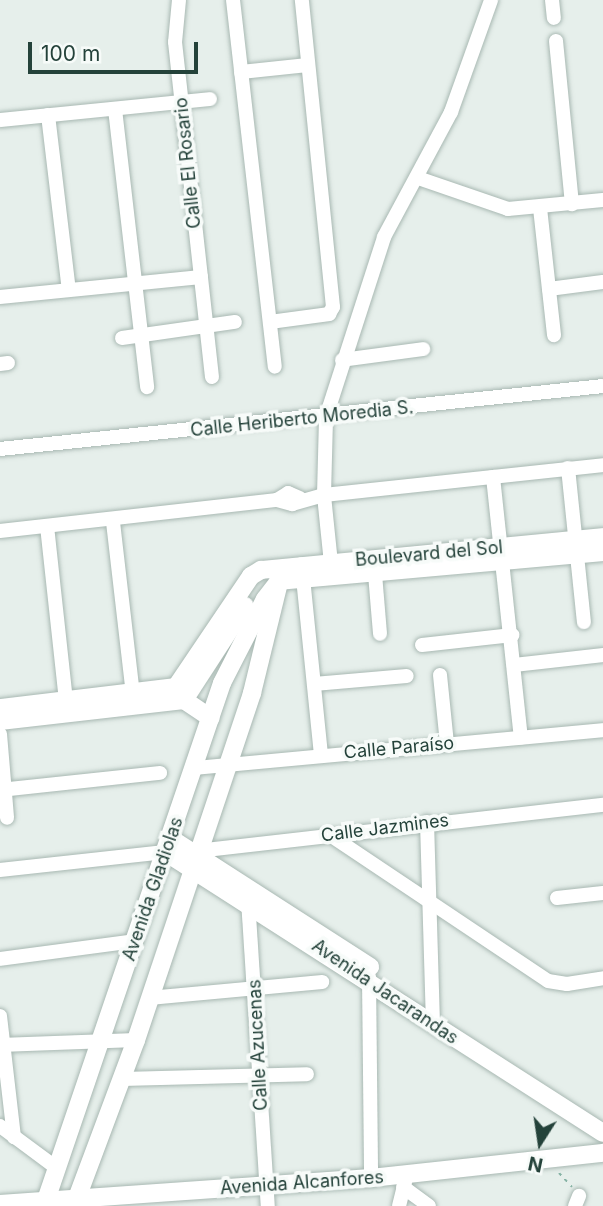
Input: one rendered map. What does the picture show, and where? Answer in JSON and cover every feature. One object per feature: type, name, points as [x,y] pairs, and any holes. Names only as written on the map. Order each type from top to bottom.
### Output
[{"type":"street","name":"Calle El Rosario","points":[[179,0],[175,42],[212,377]]},
{"type":"street","points":[[233,0],[275,367]]},
{"type":"street","points":[[270,322],[329,314],[333,307],[302,0]]},
{"type":"street","points":[[331,570],[324,495],[326,417],[342,360],[384,237],[451,112],[491,0]]},
{"type":"street","points":[[552,0],[554,18]]},
{"type":"street","points":[[556,41],[572,204]]},
{"type":"street","points":[[241,72],[308,65]]},
{"type":"street","points":[[0,120],[210,99]]},
{"type":"street","points":[[115,109],[147,387]]},
{"type":"street","points":[[48,115],[69,290]]},
{"type":"street","points":[[418,178],[508,209],[603,200]]},
{"type":"street","points":[[540,208],[554,335]]},
{"type":"street","points":[[0,294],[201,277]]},
{"type":"street","points":[[549,289],[603,282]]},
{"type":"street","points":[[122,338],[236,322]]},
{"type":"street","points":[[342,360],[424,349]]},
{"type":"street","name":"Calle Heriberto Moredia S.","points":[[0,449],[603,386]]},
{"type":"street","points":[[0,531],[113,522],[277,500],[284,504],[300,498],[324,495],[603,465]]},
{"type":"street","points":[[568,468],[584,622]]},
{"type":"street","points":[[493,477],[521,737]]},
{"type":"street","points":[[113,522],[133,701]]},
{"type":"street","points":[[47,526],[67,708]]},
{"type":"street","name":"Boulevard del Sol","points":[[133,701],[176,687],[255,573],[302,573],[502,555],[576,547],[603,537]]},
{"type":"street","name":"Boulevard del Sol","points":[[576,547],[603,552]]},
{"type":"street","points":[[375,566],[380,634]]},
{"type":"street","points":[[302,573],[321,755]]},
{"type":"street","points":[[184,700],[258,586],[279,574]]},
{"type":"street","name":"Avenida Gladiolas","points":[[45,1203],[211,718],[231,666],[279,574]]},
{"type":"street","name":"Avenida Gladiolas","points":[[75,1202],[136,1040],[258,675],[279,574]]},
{"type":"street","points":[[422,645],[512,635]]},
{"type":"street","points":[[514,665],[603,655]]},
{"type":"street","points":[[231,666],[258,675]]},
{"type":"street","points":[[440,675],[447,744]]},
{"type":"street","points":[[314,684],[407,676]]},
{"type":"street","points":[[0,721],[67,708],[133,701],[184,700],[211,718]]},
{"type":"street","points":[[0,708],[67,708]]},
{"type":"street","name":"Calle Paraíso","points":[[195,768],[603,730]]},
{"type":"street","points":[[0,734],[2,790],[7,818]]},
{"type":"street","points":[[2,790],[160,773]]},
{"type":"street","name":"Calle Jazmines","points":[[195,859],[330,835],[427,822],[603,805]]},
{"type":"street","points":[[427,822],[433,1018]]},
{"type":"street","points":[[330,835],[548,981],[567,984],[603,978]]},
{"type":"street","points":[[0,870],[168,845]]},
{"type":"street","name":"Avenida Jacarandas","points":[[168,845],[248,893],[603,1132]]},
{"type":"street","points":[[557,898],[603,892]]},
{"type":"street","name":"Calle Azucenas","points":[[248,893],[268,1206]]},
{"type":"street","points":[[0,959],[135,941]]},
{"type":"street","points":[[370,974],[371,1178]]},
{"type":"street","points":[[149,998],[255,986],[322,982]]},
{"type":"street","points":[[0,1016],[14,1137]]},
{"type":"street","name":"Avenida Jacarandas","points":[[433,1018],[603,1121]]},
{"type":"street","points":[[2,1045],[136,1040]]},
{"type":"street","points":[[122,1079],[307,1074]]},
{"type":"street","points":[[0,1126],[58,1169]]},
{"type":"street","name":"Avenida Alcanfores","points":[[0,1204],[165,1199],[266,1185],[371,1178],[405,1181],[545,1158],[603,1153]]},
{"type":"street","points":[[399,1206],[405,1181]]},
{"type":"street","points":[[405,1181],[429,1206]]},
{"type":"path","points":[[545,1158],[577,1201]]}]
